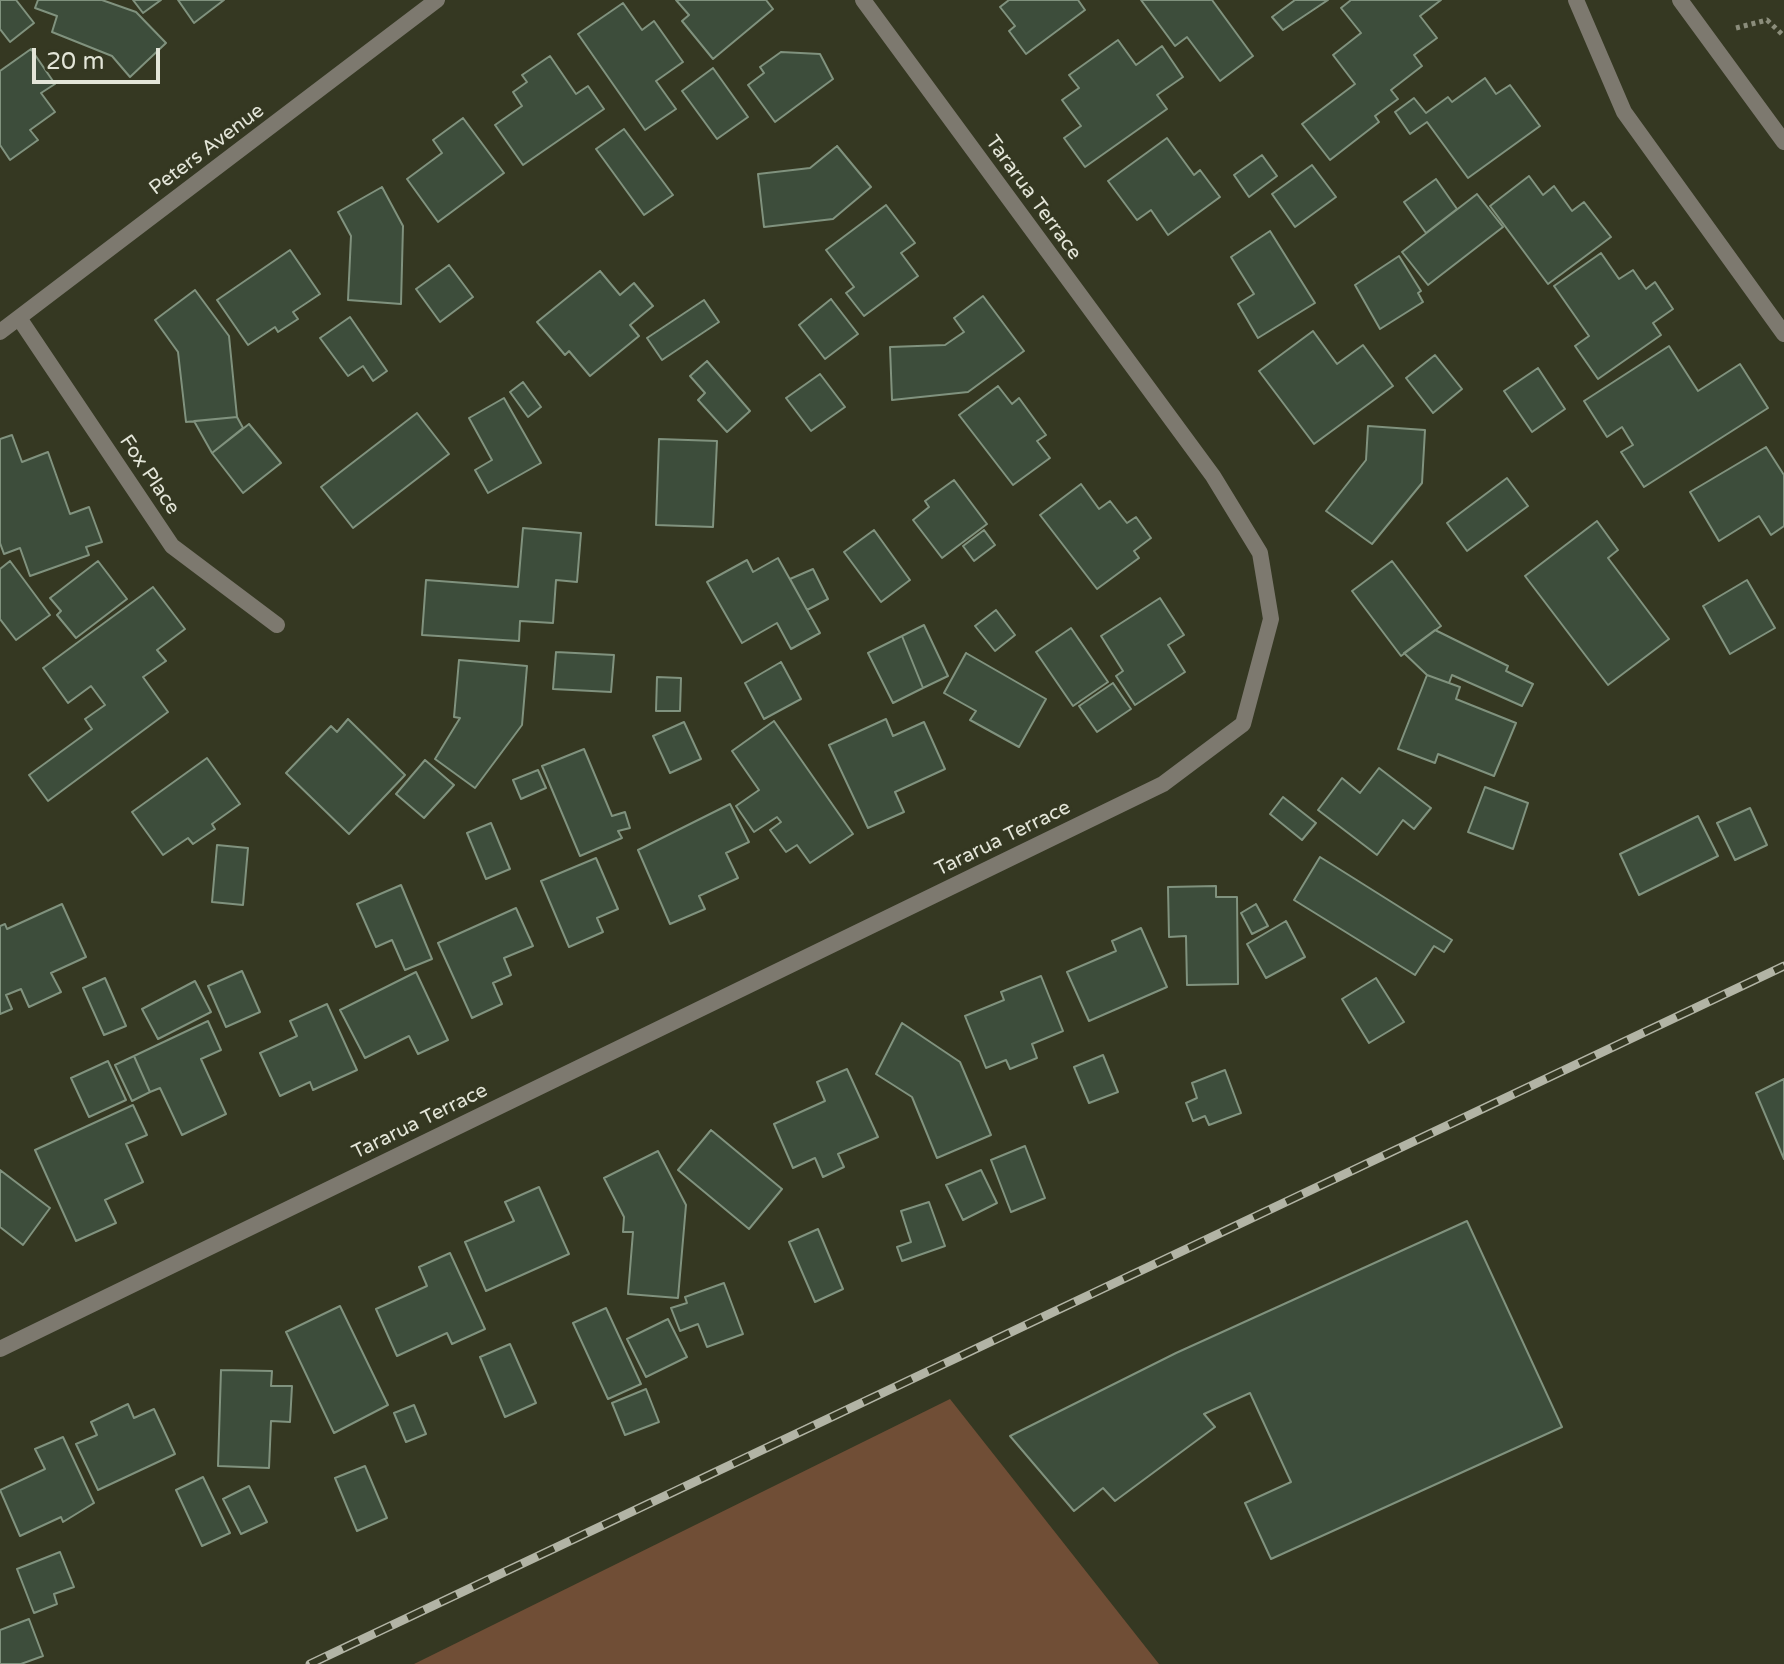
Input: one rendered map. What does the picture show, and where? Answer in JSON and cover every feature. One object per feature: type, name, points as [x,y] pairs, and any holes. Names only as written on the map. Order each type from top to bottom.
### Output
[{"type":"street","name":"Peters Avenue","points":[[0,332],[437,0]]},
{"type":"street","name":"Tararua Terrace","points":[[0,1349],[1163,784],[1243,724],[1271,619],[1260,553],[1213,476],[863,0]]},
{"type":"street","points":[[1576,0],[1624,112],[1784,334]]},
{"type":"street","points":[[1680,0],[1784,142]]},
{"type":"street","name":"Fox Place","points":[[19,318],[172,546],[277,625]]},
{"type":"path","points":[[1707,37],[1767,20],[1784,36]]},
{"type":"shaded area","points":[[950,1399],[1159,1664],[414,1664]]},
{"type":"building","points":[[0,0],[16,0],[34,23],[10,42],[0,29]]},
{"type":"building","points":[[38,0],[102,0],[136,12],[166,43],[130,77],[112,56],[52,32],[57,16],[35,8]]},
{"type":"building","points":[[133,0],[161,0],[143,13]]},
{"type":"building","points":[[178,0],[224,0],[194,23]]},
{"type":"building","points":[[676,0],[766,0],[773,9],[713,59],[682,21],[689,15]]},
{"type":"building","points":[[1009,0],[1078,0],[1085,10],[1026,54],[1009,31],[1015,26],[1000,7]]},
{"type":"building","points":[[1141,0],[1212,0],[1253,56],[1220,81],[1187,37],[1175,46]]},
{"type":"building","points":[[1295,0],[1328,0],[1283,30],[1272,17]]},
{"type":"building","points":[[1351,0],[1441,0],[1420,16],[1437,38],[1414,55],[1422,66],[1391,90],[1398,99],[1375,116],[1379,122],[1330,160],[1302,124],[1355,84],[1333,55],[1361,33],[1341,8]]},
{"type":"building","points":[[623,3],[642,30],[654,21],[683,62],[656,81],[676,109],[645,130],[578,34]]},
{"type":"building","points":[[1118,40],[1136,65],[1162,46],[1183,77],[1157,95],[1167,109],[1085,167],[1064,138],[1081,126],[1062,100],[1079,88],[1069,75]]},
{"type":"building","points":[[31,49],[55,84],[41,93],[55,112],[30,130],[38,140],[10,160],[0,145],[0,71]]},
{"type":"building","points":[[781,52],[820,54],[833,79],[775,122],[748,85],[764,73],[760,67]]},
{"type":"building","points":[[550,56],[576,94],[588,86],[604,109],[523,165],[495,125],[522,106],[513,92],[527,82],[522,75]]},
{"type":"building","points":[[713,68],[748,117],[717,139],[682,91]]},
{"type":"building","points":[[1485,78],[1496,94],[1510,85],[1540,126],[1468,178],[1427,122],[1410,134],[1395,112],[1414,98],[1426,113],[1448,97],[1452,102]]},
{"type":"building","points":[[463,118],[504,173],[438,222],[407,179],[442,153],[433,140]]},
{"type":"building","points":[[624,129],[673,195],[644,215],[596,149]]},
{"type":"building","points":[[1167,138],[1194,175],[1200,170],[1220,197],[1168,235],[1151,210],[1137,220],[1108,181]]},
{"type":"building","points":[[837,146],[871,187],[833,219],[764,227],[758,174],[810,168]]},
{"type":"building","points":[[1262,155],[1277,176],[1249,197],[1234,175]]},
{"type":"building","points":[[1312,165],[1336,197],[1295,227],[1272,194]]},
{"type":"building","points":[[1529,176],[1543,195],[1554,186],[1572,211],[1584,202],[1611,237],[1548,284],[1490,206]]},
{"type":"building","points":[[1436,179],[1457,209],[1426,233],[1404,202]]},
{"type":"building","points":[[382,187],[403,226],[401,304],[348,300],[351,236],[338,212]]},
{"type":"building","points":[[1477,194],[1503,227],[1428,285],[1402,252]]},
{"type":"building","points":[[886,205],[915,243],[901,253],[918,276],[864,316],[846,293],[854,287],[826,250]]},
{"type":"building","points":[[1270,231],[1315,303],[1258,338],[1238,304],[1254,294],[1231,257]]},
{"type":"building","points":[[290,250],[320,294],[293,312],[298,319],[278,332],[275,327],[248,345],[217,300]]},
{"type":"building","points":[[1601,253],[1619,279],[1633,270],[1646,289],[1655,282],[1673,309],[1653,323],[1661,335],[1598,379],[1575,346],[1589,336],[1554,286]]},
{"type":"building","points":[[1399,256],[1421,291],[1418,293],[1423,302],[1380,329],[1355,285]]},
{"type":"building","points":[[449,265],[473,297],[440,322],[416,289]]},
{"type":"building","points":[[600,271],[620,295],[634,283],[653,306],[630,325],[639,336],[590,376],[569,351],[565,355],[537,322]]},
{"type":"building","points":[[195,290],[229,336],[237,417],[186,422],[178,352],[155,320]]},
{"type":"building","points":[[983,296],[1024,351],[968,392],[892,400],[890,347],[945,345],[964,332],[954,318]]},
{"type":"building","points":[[831,299],[858,334],[825,359],[799,325]]},
{"type":"building","points":[[704,300],[719,322],[662,360],[647,338]]},
{"type":"building","points":[[350,317],[387,371],[373,381],[363,366],[348,376],[320,338]]},
{"type":"building","points":[[1313,331],[1337,364],[1363,345],[1393,386],[1314,444],[1259,371]]},
{"type":"building","points":[[1669,346],[1698,391],[1740,364],[1768,408],[1644,487],[1621,452],[1633,445],[1622,427],[1607,437],[1584,401]]},
{"type":"building","points":[[1435,355],[1462,389],[1433,413],[1406,378]]},
{"type":"building","points":[[707,361],[750,411],[727,432],[698,400],[705,393],[690,376]]},
{"type":"building","points":[[1538,368],[1565,409],[1532,432],[1504,391]]},
{"type":"building","points":[[820,374],[845,407],[811,431],[786,398]]},
{"type":"building","points":[[523,382],[541,407],[528,417],[510,392]]},
{"type":"building","points":[[998,386],[1012,404],[1019,398],[1046,435],[1037,441],[1050,458],[1013,485],[959,415]]},
{"type":"building","points":[[504,398],[541,463],[488,493],[475,470],[492,460],[469,418]]},
{"type":"building","points":[[417,413],[449,454],[353,528],[321,487]]},
{"type":"building","points":[[237,417],[243,428],[212,453],[194,421]]},
{"type":"building","points":[[249,424],[281,463],[243,493],[212,453]]},
{"type":"building","points":[[1368,426],[1425,430],[1422,483],[1372,544],[1326,511],[1366,460]]},
{"type":"building","points":[[12,435],[22,462],[48,452],[70,514],[89,507],[102,542],[86,547],[89,555],[30,576],[20,548],[4,554],[0,543],[0,439]]},
{"type":"building","points":[[659,439],[717,441],[713,527],[656,525]]},
{"type":"building","points":[[1766,447],[1784,475],[1784,526],[1771,535],[1759,516],[1719,541],[1690,492]]},
{"type":"building","points":[[1507,478],[1528,506],[1467,551],[1447,523]]},
{"type":"building","points":[[954,480],[987,524],[942,558],[913,520],[929,507],[925,501]]},
{"type":"building","points":[[1081,484],[1099,509],[1110,501],[1127,523],[1136,517],[1151,538],[1134,551],[1139,558],[1097,589],[1040,515]]},
{"type":"building","points":[[1597,521],[1618,550],[1608,558],[1669,639],[1608,685],[1525,576]]},
{"type":"building","points":[[523,528],[581,533],[577,582],[556,580],[553,623],[520,621],[519,641],[422,635],[426,580],[518,587]]},
{"type":"building","points":[[874,530],[910,580],[881,602],[844,552]]},
{"type":"building","points":[[984,530],[995,545],[974,561],[963,546]]},
{"type":"building","points":[[778,558],[820,633],[791,649],[777,623],[742,643],[707,582],[747,560],[753,572]]},
{"type":"building","points":[[10,561],[50,615],[16,640],[0,619],[0,569]]},
{"type":"building","points":[[98,561],[127,599],[76,638],[57,615],[61,611],[50,598]]},
{"type":"building","points":[[1392,561],[1441,626],[1401,656],[1352,591]]},
{"type":"building","points":[[813,569],[828,599],[807,610],[790,579]]},
{"type":"building","points":[[1747,580],[1775,628],[1730,654],[1703,606]]},
{"type":"building","points":[[153,587],[185,629],[157,650],[166,661],[143,677],[168,712],[48,801],[29,775],[92,729],[85,719],[105,705],[91,686],[68,703],[43,668]]},
{"type":"building","points":[[1160,598],[1184,635],[1168,645],[1185,672],[1135,705],[1116,676],[1123,671],[1101,636]]},
{"type":"building","points":[[996,610],[1015,635],[995,651],[975,626]]},
{"type":"building","points":[[924,625],[948,676],[923,688],[902,636]]},
{"type":"building","points":[[1071,628],[1108,682],[1073,706],[1036,652]]},
{"type":"building","points":[[1435,630],[1508,666],[1506,671],[1533,684],[1522,706],[1452,675],[1449,683],[1427,675],[1404,653]]},
{"type":"building","points":[[902,636],[923,688],[893,703],[868,653]]},
{"type":"building","points":[[556,652],[614,655],[611,692],[553,689]]},
{"type":"building","points":[[966,653],[1046,699],[1019,747],[970,720],[976,711],[944,693]]},
{"type":"building","points":[[459,660],[527,666],[522,725],[475,788],[435,759],[460,718],[454,717]]},
{"type":"building","points":[[781,662],[801,699],[764,719],[745,683]]},
{"type":"building","points":[[1427,675],[1460,687],[1456,699],[1516,723],[1494,776],[1438,754],[1435,763],[1398,749]]},
{"type":"building","points":[[657,677],[681,678],[680,711],[656,711]]},
{"type":"building","points":[[1113,683],[1131,709],[1097,732],[1079,706]]},
{"type":"building","points":[[348,719],[405,775],[349,834],[286,773],[331,726],[337,732]]},
{"type":"building","points":[[886,719],[893,736],[924,722],[945,769],[895,792],[904,812],[868,828],[829,745]]},
{"type":"building","points":[[774,721],[853,834],[810,863],[797,845],[786,852],[770,830],[781,822],[777,817],[754,832],[736,806],[759,790],[732,751]]},
{"type":"building","points":[[684,722],[701,759],[670,773],[653,736]]},
{"type":"building","points":[[584,749],[612,816],[625,812],[630,828],[618,831],[622,838],[580,856],[542,766]]},
{"type":"building","points":[[207,758],[240,804],[212,824],[215,829],[193,844],[188,838],[163,855],[132,812]]},
{"type":"building","points":[[425,760],[454,785],[424,818],[396,794]]},
{"type":"building","points":[[1379,768],[1431,808],[1414,829],[1403,820],[1377,855],[1318,810],[1342,778],[1360,793]]},
{"type":"building","points":[[538,770],[546,788],[521,799],[513,780]]},
{"type":"building","points":[[1485,787],[1528,803],[1513,849],[1468,832]]},
{"type":"building","points":[[1283,797],[1316,823],[1302,840],[1270,814]]},
{"type":"building","points":[[730,804],[749,842],[726,853],[738,878],[699,896],[705,909],[670,924],[638,850]]},
{"type":"building","points":[[1750,808],[1767,845],[1735,860],[1717,823]]},
{"type":"building","points":[[1698,816],[1718,856],[1639,895],[1620,854]]},
{"type":"building","points":[[491,823],[510,869],[486,879],[467,833]]},
{"type":"building","points":[[217,845],[248,848],[243,905],[212,902]]},
{"type":"building","points":[[1320,857],[1452,940],[1444,952],[1434,946],[1415,975],[1294,900]]},
{"type":"building","points":[[596,858],[618,909],[597,918],[603,932],[569,947],[541,881]]},
{"type":"building","points":[[401,885],[432,959],[405,970],[392,940],[376,947],[357,904]]},
{"type":"building","points":[[1216,886],[1216,897],[1237,897],[1238,984],[1187,985],[1186,936],[1169,937],[1168,887]]},
{"type":"building","points":[[62,904],[86,957],[51,973],[61,992],[29,1007],[21,989],[6,995],[12,1009],[0,1014],[0,926],[5,924],[7,929]]},
{"type":"building","points":[[1256,904],[1268,926],[1252,934],[1241,913]]},
{"type":"building","points":[[516,908],[533,946],[504,958],[511,975],[493,983],[502,1004],[472,1018],[438,943]]},
{"type":"building","points":[[1286,921],[1305,957],[1266,978],[1247,944]]},
{"type":"building","points":[[1141,928],[1167,987],[1089,1021],[1067,972],[1116,951],[1112,941]]},
{"type":"building","points":[[242,971],[260,1012],[226,1027],[208,986]]},
{"type":"building","points":[[416,972],[448,1040],[418,1054],[409,1036],[365,1058],[340,1010]]},
{"type":"building","points":[[1041,976],[1063,1031],[1032,1044],[1037,1058],[1010,1069],[1006,1060],[986,1068],[965,1016],[1004,1000],[1001,992]]},
{"type":"building","points":[[105,978],[126,1026],[104,1035],[83,988]]},
{"type":"building","points":[[1376,978],[1404,1022],[1369,1043],[1342,999]]},
{"type":"building","points":[[195,981],[211,1012],[158,1039],[142,1009]]},
{"type":"building","points":[[327,1004],[357,1070],[313,1090],[310,1082],[280,1096],[260,1053],[297,1036],[290,1021]]},
{"type":"building","points":[[208,1021],[221,1050],[201,1059],[226,1114],[182,1135],[160,1088],[150,1092],[134,1056]]},
{"type":"building","points":[[902,1023],[960,1062],[991,1135],[937,1158],[912,1097],[876,1074]]},
{"type":"building","points":[[1103,1055],[1118,1092],[1089,1103],[1074,1067]]},
{"type":"building","points":[[134,1056],[150,1092],[132,1101],[115,1065]]},
{"type":"building","points":[[108,1061],[126,1100],[89,1117],[71,1078]]},
{"type":"building","points":[[847,1069],[878,1137],[838,1154],[844,1167],[823,1177],[815,1158],[793,1168],[774,1124],[825,1101],[817,1082]]},
{"type":"building","points":[[1225,1070],[1241,1113],[1209,1125],[1205,1116],[1193,1121],[1186,1103],[1197,1098],[1192,1083]]},
{"type":"building","points":[[1784,1079],[1784,1159],[1756,1093]]},
{"type":"building","points":[[133,1105],[147,1135],[126,1144],[143,1182],[105,1200],[116,1223],[76,1241],[35,1150]]},
{"type":"building","points":[[711,1130],[782,1189],[749,1229],[678,1170]]},
{"type":"building","points":[[1025,1146],[1045,1198],[1011,1212],[991,1160]]},
{"type":"building","points":[[658,1151],[686,1205],[678,1298],[628,1294],[633,1232],[623,1232],[624,1217],[604,1178]]},
{"type":"building","points":[[0,1170],[50,1208],[23,1245],[0,1227]]},
{"type":"building","points":[[981,1170],[997,1203],[963,1220],[946,1185]]},
{"type":"building","points":[[539,1187],[569,1254],[486,1291],[465,1242],[514,1221],[505,1202]]},
{"type":"building","points":[[929,1202],[945,1246],[902,1261],[897,1247],[911,1242],[901,1211]]},
{"type":"building","points":[[1467,1221],[1562,1427],[1271,1559],[1245,1503],[1291,1482],[1250,1393],[1204,1414],[1215,1427],[1115,1501],[1103,1488],[1074,1511],[1010,1436],[1176,1353]]},
{"type":"building","points":[[818,1229],[843,1289],[815,1302],[789,1242]]},
{"type":"building","points":[[450,1253],[485,1329],[452,1344],[447,1333],[397,1356],[376,1309],[427,1286],[419,1267]]},
{"type":"building","points":[[724,1283],[743,1334],[707,1347],[698,1324],[680,1331],[671,1308],[687,1303],[685,1297]]},
{"type":"building","points":[[340,1306],[388,1405],[334,1433],[286,1332]]},
{"type":"building","points":[[606,1308],[641,1384],[608,1399],[573,1323]]},
{"type":"building","points":[[668,1319],[687,1357],[646,1377],[627,1339]]},
{"type":"building","points":[[510,1344],[536,1403],[505,1417],[480,1357]]},
{"type":"building","points":[[221,1370],[272,1371],[271,1386],[292,1386],[290,1422],[271,1421],[269,1468],[218,1466]]},
{"type":"building","points":[[646,1389],[659,1422],[625,1435],[612,1403]]},
{"type":"building","points":[[128,1404],[134,1418],[154,1409],[175,1454],[98,1490],[76,1444],[97,1435],[91,1422]]},
{"type":"building","points":[[414,1405],[426,1434],[406,1442],[394,1413]]},
{"type":"building","points":[[63,1437],[94,1503],[63,1522],[61,1517],[20,1536],[0,1490],[45,1469],[35,1449]]},
{"type":"building","points":[[365,1466],[387,1518],[357,1531],[335,1478]]},
{"type":"building","points":[[203,1477],[230,1533],[202,1546],[176,1490]]},
{"type":"building","points":[[249,1486],[267,1522],[241,1534],[223,1499]]},
{"type":"building","points":[[60,1552],[74,1587],[54,1594],[57,1604],[34,1613],[17,1569]]},
{"type":"building","points":[[29,1619],[43,1656],[21,1664],[0,1664],[0,1630]]},
{"type":"railway","points":[[310,1664],[1784,966]]}]
